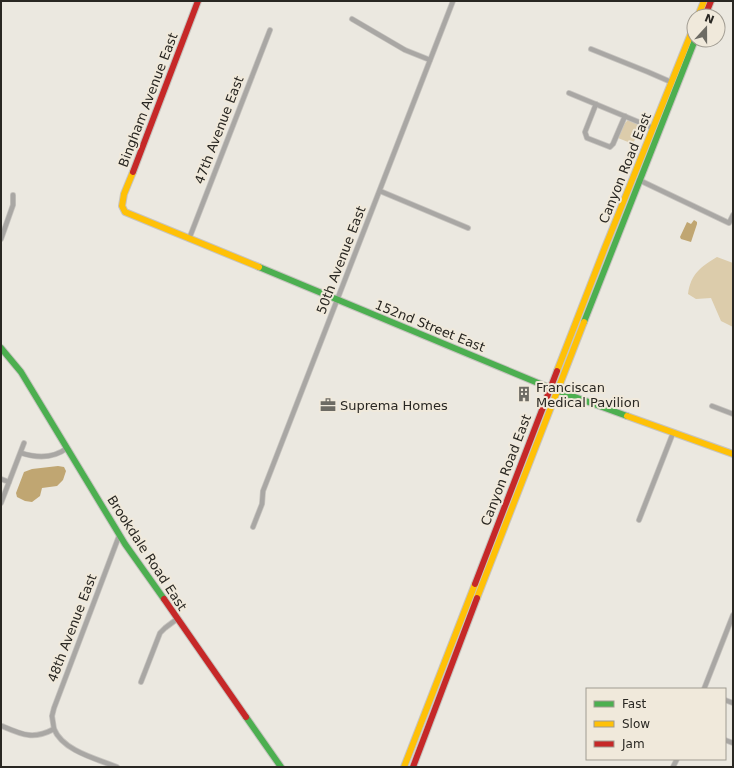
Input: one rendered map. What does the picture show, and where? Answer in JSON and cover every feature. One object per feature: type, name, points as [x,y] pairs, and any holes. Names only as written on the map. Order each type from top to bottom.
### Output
[{"type":"main road","name":"Bingham Avenue East","points":[[123,208],[122,202],[124,194],[198,1]]},
{"type":"main road","name":"Canyon Road East","points":[[404,767],[550,388],[686,45]]},
{"type":"main road","name":"Canyon Road East","points":[[414,767],[556,390],[692,48]]},
{"type":"main road","points":[[626,215],[624,213],[629,186]]},
{"type":"main road","name":"152nd Street East","points":[[123,208],[129,214],[550,388],[733,454]]},
{"type":"main road","name":"Brookdale Road East","points":[[1,348],[21,372],[119,536],[281,767]]},
{"type":"street","name":"50th Avenue East","points":[[253,527],[262,504],[264,491],[453,1]]},
{"type":"street","points":[[352,19],[405,50],[430,60]]},
{"type":"street","name":"47th Avenue East","points":[[189,239],[270,30]]},
{"type":"street","points":[[591,49],[671,82]]},
{"type":"street","points":[[570,93],[653,128]]},
{"type":"street","points":[[596,104],[585,132],[587,138],[610,147],[613,144],[625,116]]},
{"type":"street","points":[[639,180],[728,223],[733,215]]},
{"type":"street","points":[[380,191],[468,228]]},
{"type":"street","points":[[1,239],[13,206],[13,194]]},
{"type":"street","points":[[712,406],[733,414]]},
{"type":"street","points":[[639,520],[674,432]]},
{"type":"street","points":[[1,503],[24,443]]},
{"type":"street","points":[[20,453],[39,457],[50,457],[60,454],[67,448]]},
{"type":"street","points":[[1,479],[9,482]]},
{"type":"street","name":"48th Avenue East","points":[[54,729],[52,716],[54,708],[119,536]]},
{"type":"street","points":[[704,688],[733,615]]},
{"type":"street","points":[[141,682],[160,633],[177,619]]},
{"type":"street","points":[[2,726],[28,735],[40,735],[54,729],[59,738],[67,746],[117,767]]},
{"type":"shaded area","points":[[628,120],[641,126],[633,144],[618,138]]},
{"type":"shaded area","points":[[694,220],[697,224],[691,242],[681,239],[680,237],[687,222],[691,224]]},
{"type":"shaded area","points":[[717,257],[733,263],[733,327],[721,321],[711,298],[696,299],[688,294],[689,287],[694,276],[706,264]]},
{"type":"shaded area","points":[[58,466],[64,467],[66,471],[63,480],[57,486],[42,488],[40,496],[32,502],[25,501],[17,497],[16,493],[24,472],[32,469]]},
{"type":"traffic: fast","points":[[584,322],[692,48]]},
{"type":"traffic: fast","points":[[259,267],[550,388],[627,416]]},
{"type":"traffic: fast","points":[[1,348],[21,372],[125,544],[164,599]]},
{"type":"traffic: fast","points":[[246,717],[281,767]]},
{"type":"traffic: slow","points":[[701,8],[704,1]]},
{"type":"traffic: slow","points":[[557,371],[686,46]]},
{"type":"traffic: slow","points":[[133,172],[124,194],[122,206],[125,212],[259,267]]},
{"type":"traffic: slow","points":[[477,598],[584,322]]},
{"type":"traffic: slow","points":[[627,416],[733,454]]},
{"type":"traffic: slow","points":[[404,767],[475,584]]},
{"type":"traffic: jam","points":[[133,172],[198,1]]},
{"type":"traffic: jam","points":[[708,8],[711,1]]},
{"type":"traffic: jam","points":[[475,584],[557,371]]},
{"type":"traffic: jam","points":[[413,767],[477,598]]},
{"type":"traffic: jam","points":[[164,599],[246,717]]},
{"type":"place","name":"Franciscan Medical Pavilion","points":[[524,394]]},
{"type":"place","name":"Suprema Homes","points":[[328,405]]}]
